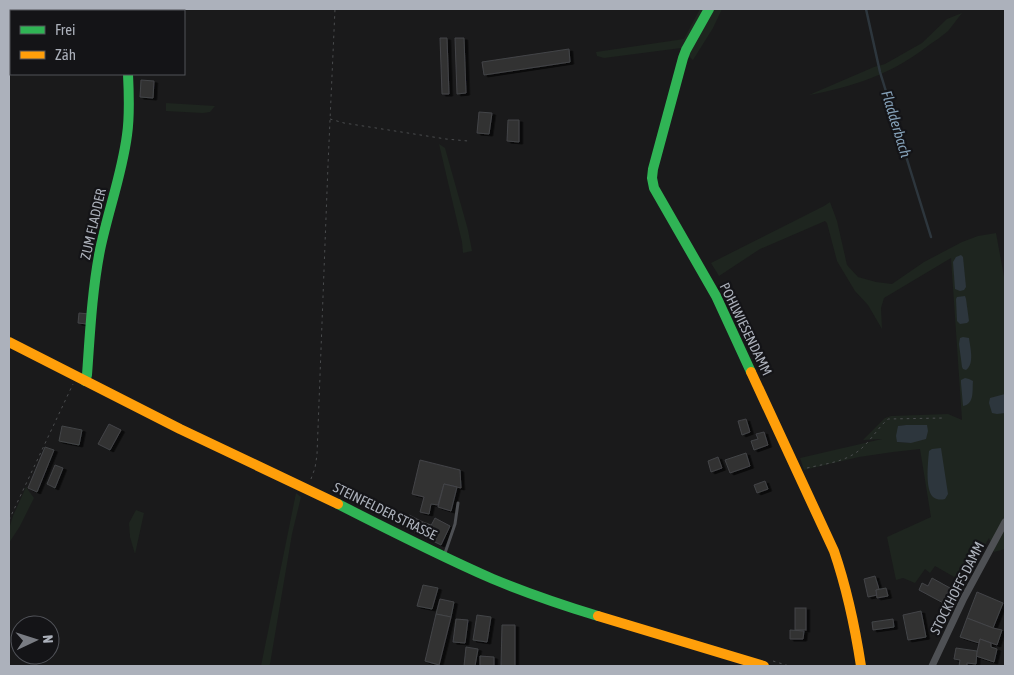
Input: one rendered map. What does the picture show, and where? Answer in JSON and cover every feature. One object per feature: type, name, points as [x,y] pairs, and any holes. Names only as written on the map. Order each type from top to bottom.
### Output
[{"type":"street","name":"POHLWIESENDAMM","points":[[709,9],[683,58],[653,169],[654,188],[716,296],[834,551],[842,571],[851,607],[861,666]]},
{"type":"street","name":"ZUM FLADDER","points":[[80,379],[88,366],[97,263],[122,163],[127,135],[129,110],[128,75]]},
{"type":"street","name":"STEINFELDER STRASSE","points":[[9,342],[180,429],[494,579],[566,606],[767,663]]},
{"type":"street","name":"STOCKHOFFS DAMM","points":[[932,666],[964,598],[1005,522]]},
{"type":"lane","points":[[443,555],[455,524],[458,503]]},
{"type":"path","points":[[307,489],[317,455],[335,9]]},
{"type":"path","points":[[330,119],[468,141]]},
{"type":"path","points":[[9,520],[80,379]]},
{"type":"path","points":[[797,470],[843,460],[854,455],[866,445],[888,418],[944,418]]},
{"type":"path","points":[[767,663],[789,666]]},
{"type":"shaded area","points":[[700,9],[722,9],[713,28],[693,60],[681,48],[604,58],[597,56],[596,52],[684,39]]},
{"type":"shaded area","points":[[962,13],[948,31],[902,64],[857,83],[809,95],[885,64],[922,43],[947,19]]},
{"type":"shaded area","points":[[166,103],[215,106],[210,112],[203,113],[166,111]]},
{"type":"shaded area","points":[[439,144],[445,148],[472,251],[463,253]]},
{"type":"shaded area","points":[[830,202],[837,221],[847,265],[858,277],[876,282],[892,284],[924,262],[962,242],[978,236],[996,233],[1005,282],[1005,549],[994,552],[989,538],[963,582],[935,566],[930,573],[925,569],[915,583],[903,578],[896,580],[887,537],[931,517],[920,449],[859,457],[804,470],[800,458],[882,439],[863,440],[885,418],[891,416],[948,414],[962,420],[951,258],[884,298],[881,308],[882,329],[868,305],[855,291],[837,261],[825,221],[760,249],[719,276],[711,263]],"holes":[[[926,425],[911,443],[897,442],[899,426]]]},
{"type":"shaded area","points":[[961,255],[963,257],[966,287],[960,291],[955,289],[953,262],[956,257]]},
{"type":"shaded area","points":[[965,296],[969,321],[960,324],[957,321],[956,299],[957,297]]},
{"type":"shaded area","points":[[960,338],[969,338],[971,350],[970,364],[966,370],[962,367],[959,344]]},
{"type":"shaded area","points":[[965,378],[973,381],[973,392],[969,403],[963,406],[961,380]]},
{"type":"shaded area","points":[[1005,394],[1005,413],[992,413],[989,403],[990,398]]},
{"type":"shaded area","points":[[927,425],[926,439],[911,443],[897,442],[898,426]]},
{"type":"shaded area","points":[[941,448],[948,494],[945,499],[940,500],[934,498],[930,493],[928,475],[929,451]]},
{"type":"shaded area","points":[[26,487],[34,498],[9,543],[9,529]]},
{"type":"shaded area","points":[[296,493],[301,497],[292,534],[270,664],[269,666],[261,666]]},
{"type":"shaded area","points":[[136,510],[144,513],[135,554],[130,537],[129,523]]},
{"type":"building","points":[[440,38],[447,38],[449,94],[442,94]]},
{"type":"building","points":[[455,38],[464,38],[466,93],[457,94]]},
{"type":"building","points":[[569,49],[570,62],[484,75],[482,62]]},
{"type":"building","points":[[141,80],[154,81],[153,98],[140,97]]},
{"type":"building","points":[[479,112],[492,113],[489,134],[477,133]]},
{"type":"building","points":[[508,120],[519,120],[519,142],[507,141]]},
{"type":"building","points":[[79,313],[89,314],[87,324],[78,323]]},
{"type":"building","points":[[746,419],[750,432],[742,435],[738,421]]},
{"type":"building","points":[[109,424],[121,430],[110,450],[98,444]]},
{"type":"building","points":[[62,426],[82,430],[79,445],[59,441]]},
{"type":"building","points":[[764,432],[768,445],[754,450],[751,441],[758,439],[756,434]]},
{"type":"building","points":[[45,447],[54,450],[37,492],[28,488]]},
{"type":"building","points":[[746,453],[750,466],[730,473],[725,460]]},
{"type":"building","points":[[718,457],[722,468],[711,472],[708,461]]},
{"type":"building","points":[[420,460],[460,470],[461,488],[444,484],[438,505],[431,504],[429,514],[420,512],[424,497],[412,494]]},
{"type":"building","points":[[55,465],[63,468],[55,488],[47,484]]},
{"type":"building","points":[[765,481],[768,489],[757,493],[754,485]]},
{"type":"building","points":[[444,484],[457,487],[451,511],[438,507]]},
{"type":"building","points":[[409,515],[423,522],[417,533],[404,527]]},
{"type":"building","points":[[435,518],[450,526],[441,545],[425,537]]},
{"type":"building","points":[[423,522],[431,525],[425,537],[417,533]]},
{"type":"building","points":[[875,576],[879,589],[876,590],[877,595],[868,597],[864,579]]},
{"type":"building","points":[[932,578],[950,588],[946,596],[950,599],[947,605],[919,590],[922,583],[928,586]]},
{"type":"building","points":[[423,585],[438,588],[432,609],[417,606]]},
{"type":"building","points":[[886,588],[888,596],[877,598],[876,590]]},
{"type":"building","points":[[977,592],[1003,603],[993,628],[967,618]]},
{"type":"building","points":[[440,599],[454,602],[451,617],[436,614]]},
{"type":"building","points":[[795,608],[806,608],[806,630],[795,630]]},
{"type":"building","points":[[921,611],[926,637],[908,640],[903,615]]},
{"type":"building","points":[[436,614],[451,617],[439,665],[425,661]]},
{"type":"building","points":[[477,615],[491,617],[487,642],[473,640]]},
{"type":"building","points":[[967,618],[1002,630],[997,645],[980,639],[979,643],[960,637]]},
{"type":"building","points":[[456,619],[468,620],[465,643],[453,642]]},
{"type":"building","points":[[893,619],[894,627],[873,630],[872,622]]},
{"type":"building","points":[[502,625],[515,625],[515,666],[501,666]]},
{"type":"building","points":[[790,630],[804,631],[803,639],[790,639]]},
{"type":"building","points":[[980,639],[991,643],[991,647],[997,649],[994,662],[976,656]]},
{"type":"building","points":[[466,647],[478,649],[475,666],[464,666]]},
{"type":"building","points":[[956,648],[977,651],[976,664],[967,663],[967,666],[959,666],[960,660],[954,659]]},
{"type":"building","points":[[480,656],[494,657],[494,666],[480,666]]},
{"type":"waterway","name":"Fladderbach","points":[[866,9],[880,72],[931,237]]},
{"type":"traffic: fast","points":[[709,9],[683,58],[652,178],[654,188],[716,296],[751,372]]},
{"type":"traffic: fast","points":[[85,381],[97,265],[122,164],[127,135],[129,112],[128,75]]},
{"type":"traffic: fast","points":[[338,504],[493,579],[545,599],[598,616]]},
{"type":"traffic: slow","points":[[9,342],[180,429],[338,504]]},
{"type":"traffic: slow","points":[[751,372],[834,551],[850,608],[861,666]]},
{"type":"traffic: slow","points":[[598,616],[764,666]]}]
